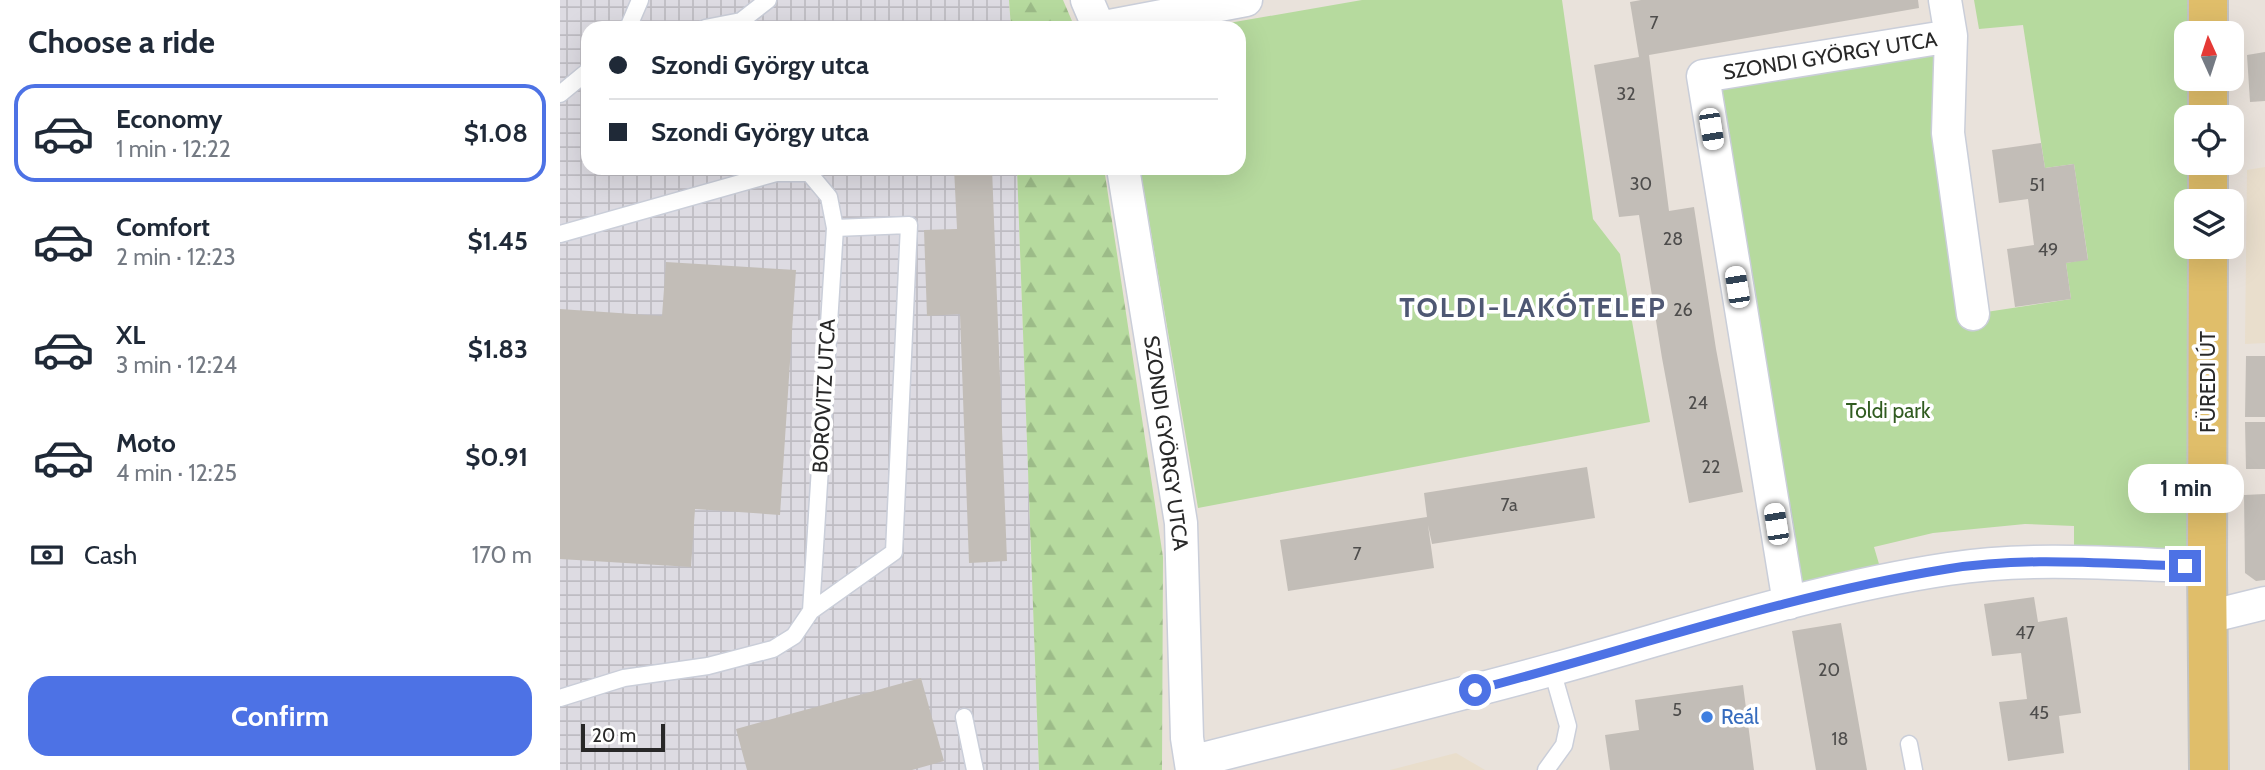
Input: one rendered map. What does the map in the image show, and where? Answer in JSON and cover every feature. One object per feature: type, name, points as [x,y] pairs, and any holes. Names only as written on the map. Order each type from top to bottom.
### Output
[{"type":"main road","points":[[2208,0],[2208,21]]},
{"type":"main road","name":"FÜREDI ÚT","points":[[2208,259],[2209,770]]},
{"type":"street","points":[[1087,0],[1095,21]]},
{"type":"street","points":[[1118,21],[1156,8],[1246,0]]},
{"type":"street","name":"SZONDI GYÖRGY UTCA","points":[[1789,603],[1703,76],[1951,36],[1945,0]]},
{"type":"street","points":[[1951,36],[1948,134],[1973,314]]},
{"type":"street","name":"SZONDI GYÖRGY UTCA","points":[[1124,175],[1181,523],[1187,738],[1192,766],[1552,670],[1789,603],[1949,569],[2074,560],[2207,567]]},
{"type":"street","points":[[2208,617],[2265,603]]},
{"type":"lane","points":[[631,21],[640,0]]},
{"type":"lane","points":[[741,21],[768,0]]},
{"type":"lane","points":[[560,94],[581,77]]},
{"type":"lane","name":"BOROVITZ UTCA","points":[[560,234],[769,175]]},
{"type":"lane","name":"BOROVITZ UTCA","points":[[811,175],[830,197],[835,228],[811,611]]},
{"type":"lane","points":[[560,698],[624,678],[708,666],[773,649],[794,636],[811,611],[894,552],[909,225],[835,228]]},
{"type":"lane","points":[[1546,770],[1564,746],[1568,726],[1552,670]]},
{"type":"lane","points":[[964,717],[975,770]]},
{"type":"lane","points":[[1909,744],[1914,770]]},
{"type":"shaded area","points":[[560,0],[1009,0],[1010,21],[581,21],[581,175],[1017,175],[1039,770],[560,770]]},
{"type":"shaded area","points":[[2265,167],[2265,343],[2245,344],[2247,170]]},
{"type":"shaded area","points":[[1456,753],[1485,770],[1390,770]]},
{"type":"green space","points":[[1009,0],[1063,0],[1072,21],[1010,21]]},
{"type":"green space","points":[[1362,0],[1562,0],[1593,219],[1620,254],[1650,422],[1198,508],[1141,175],[1246,175],[1246,21],[1240,21]]},
{"type":"green space","name":"Toldi park","points":[[1974,0],[2208,0],[2208,21],[2174,21],[2174,91],[2208,91],[2208,105],[2174,105],[2174,175],[2208,175],[2208,189],[2174,189],[2174,259],[2208,259],[2207,567],[2074,560],[2074,526],[2025,524],[1933,533],[1874,547],[1884,581],[1789,603],[1703,76],[1951,36],[1973,314],[2071,299],[2066,263],[2088,259],[2074,164],[2045,168],[2023,25],[1979,29]]},
{"type":"green space","points":[[1017,175],[1105,175],[1163,557],[1162,770],[1039,770]]},
{"type":"building","points":[[1918,0],[1919,8],[1649,55],[1669,211],[1694,207],[1716,349],[1743,492],[1689,503],[1639,215],[1619,217],[1594,65],[1639,57],[1630,2]]},
{"type":"building","points":[[2265,52],[2265,101],[2250,102],[2247,55]]},
{"type":"building","points":[[2041,143],[2045,168],[2074,164],[2088,260],[2066,263],[2071,299],[2015,307],[2007,249],[2034,245],[2028,199],[1999,203],[1992,150]]},
{"type":"building","points":[[954,175],[992,175],[1007,561],[969,563],[960,314],[927,316],[924,230],[957,229]]},
{"type":"building","points":[[666,262],[796,270],[780,515],[695,509],[691,567],[560,559],[560,309],[662,316]]},
{"type":"building","points":[[2246,356],[2265,356],[2265,417],[2245,417]]},
{"type":"building","points":[[2245,422],[2265,422],[2265,469],[2246,469]]},
{"type":"building","points":[[1587,467],[1595,518],[1432,544],[1428,525],[1434,568],[1288,591],[1280,540],[1427,517],[1424,493]]},
{"type":"building","points":[[2265,494],[2265,580],[2256,581],[2245,573],[2244,495]]},
{"type":"building","points":[[2034,597],[2038,622],[2067,617],[2081,713],[2059,716],[2064,753],[2008,761],[1999,702],[2027,699],[2021,653],[1992,656],[1984,604]]},
{"type":"building","points":[[1841,623],[1867,770],[1816,770],[1792,631]]},
{"type":"building","points":[[921,678],[944,761],[912,770],[747,770],[736,729]]},
{"type":"building","points":[[1743,685],[1754,770],[1610,770],[1605,735],[1639,730],[1635,700]]},
{"type":"place","name":"Reál","points":[[1707,717]]},
{"type":"district","name":"TOLDI-LAKÓTELEP","points":[[1533,307]]},
{"type":"route","points":[[1475,690],[1789,603],[1949,569],[2074,560],[2185,566]]}]
